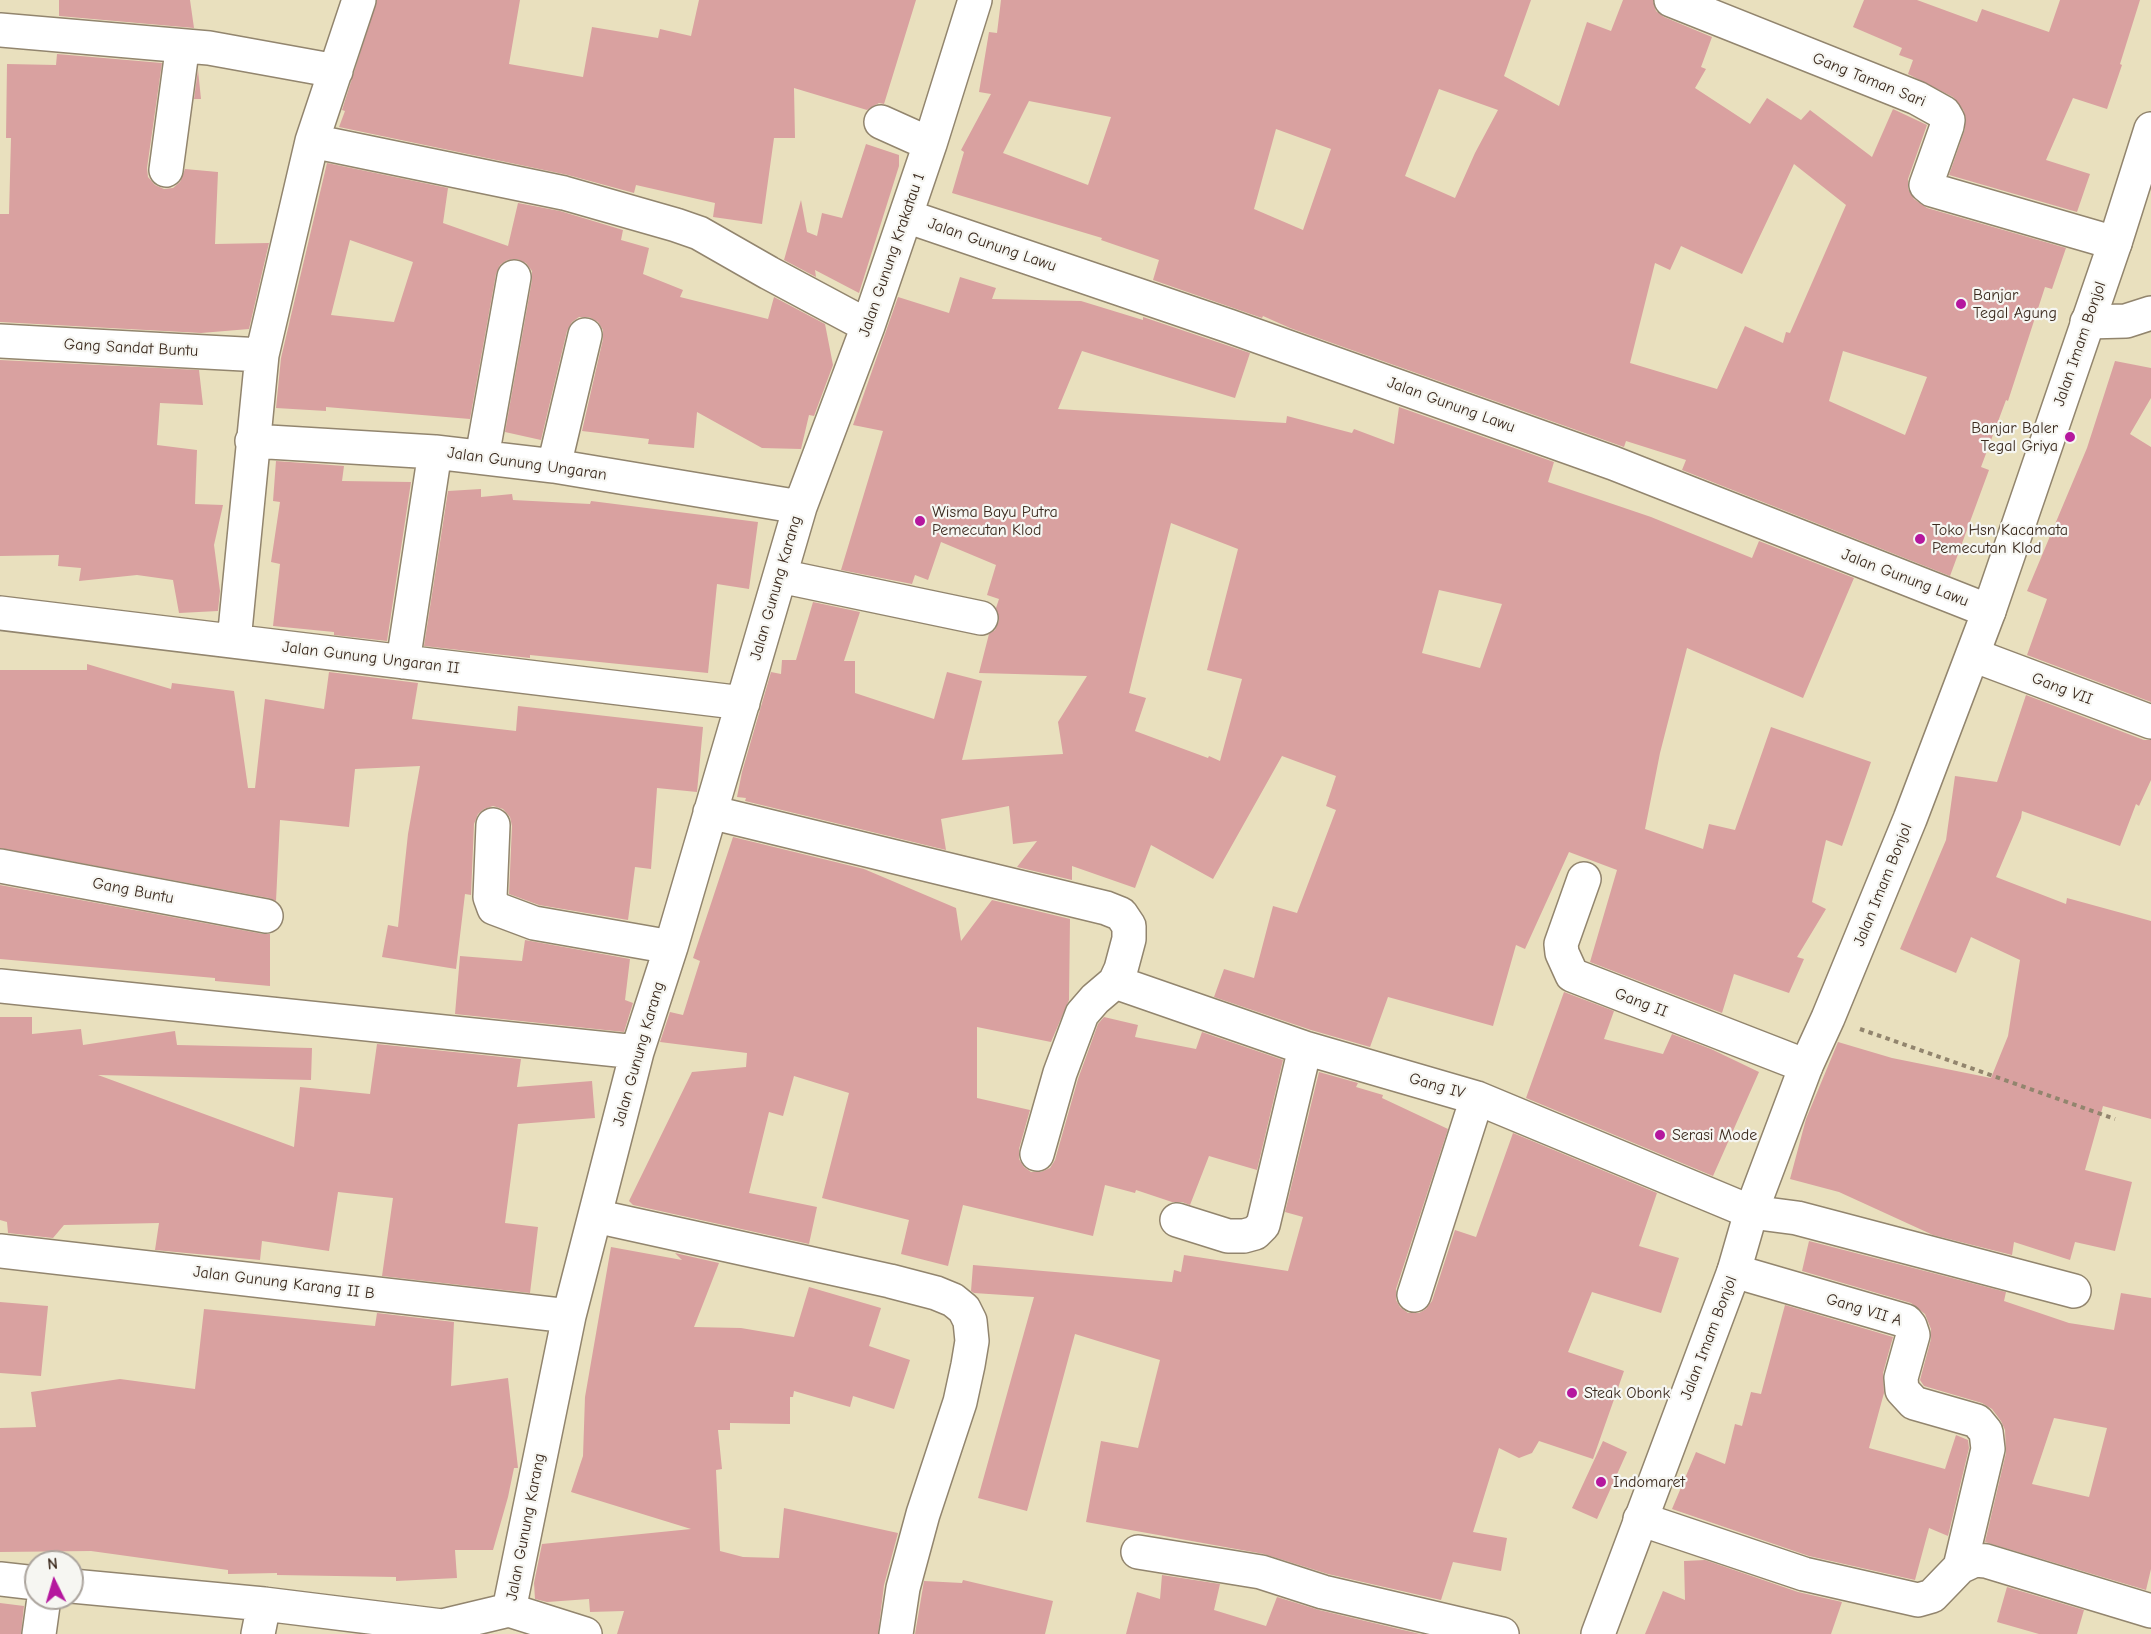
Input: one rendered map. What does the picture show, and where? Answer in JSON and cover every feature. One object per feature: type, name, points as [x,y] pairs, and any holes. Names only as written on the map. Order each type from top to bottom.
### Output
[{"type":"main road","points":[[234,641],[262,355],[312,141],[359,0]]},
{"type":"main road","name":"Jalan Gunung Krakatau 1","points":[[800,507],[868,326],[906,216],[975,0]]},
{"type":"main road","name":"Gang Taman Sari","points":[[1671,0],[1917,98],[1944,113],[1948,120],[1947,126],[1927,183],[1930,189],[2115,243]]},
{"type":"main road","points":[[0,30],[209,48],[336,71]]},
{"type":"main road","points":[[166,170],[182,51]]},
{"type":"main road","points":[[881,122],[930,144]]},
{"type":"main road","name":"Jalan Imam Bonjol","points":[[1598,1634],[1734,1271],[1751,1212],[1806,1066],[1910,819],[1973,655],[2115,243],[2151,129]]},
{"type":"main road","points":[[312,141],[564,193],[676,225],[699,233],[868,326]]},
{"type":"main road","name":"Jalan Gunung Lawu","points":[[906,216],[1229,326],[1613,463],[1989,611]]},
{"type":"main road","points":[[482,457],[514,277]]},
{"type":"main road","points":[[2087,322],[2126,321],[2151,314]]},
{"type":"main road","points":[[554,466],[585,334]]},
{"type":"main road","name":"Gang Sandat Buntu","points":[[0,342],[262,355]]},
{"type":"main road","name":"Jalan Gunung Ungaran","points":[[252,441],[482,457],[554,466],[800,507]]},
{"type":"main road","points":[[403,662],[435,452]]},
{"type":"main road","name":"Jalan Gunung Karang","points":[[509,1610],[569,1316],[637,1052],[671,947],[800,507]]},
{"type":"main road","points":[[780,576],[981,618]]},
{"type":"main road","name":"Jalan Gunung Ungaran II","points":[[0,613],[743,703]]},
{"type":"main road","name":"Gang VII","points":[[1973,655],[2151,722]]},
{"type":"main road","points":[[710,812],[1106,908],[1121,914],[1130,926],[1130,939],[1115,982],[1082,1014],[1060,1073],[1037,1154]]},
{"type":"main road","points":[[493,825],[490,897],[494,908],[534,923],[671,947]]},
{"type":"main road","name":"Gang Buntu","points":[[0,866],[266,916]]},
{"type":"main road","name":"Gang II","points":[[1584,879],[1561,944],[1562,954],[1572,975],[1806,1066]]},
{"type":"main road","name":"Gang IV","points":[[1115,982],[1305,1048],[1477,1098],[1751,1212],[1797,1218],[2074,1291]]},
{"type":"main road","points":[[0,986],[637,1052]]},
{"type":"main road","points":[[1177,1220],[1228,1236],[1255,1233],[1263,1225],[1305,1048]]},
{"type":"main road","points":[[1414,1295],[1477,1098]]},
{"type":"main road","points":[[595,1216],[902,1284],[936,1293],[952,1300],[963,1309],[970,1321],[972,1341],[968,1365],[960,1402],[923,1514],[903,1588],[896,1634]]},
{"type":"main road","name":"Jalan Gunung Karang II B","points":[[0,1251],[569,1316]]},
{"type":"main road","name":"Gang VII A","points":[[1734,1271],[1906,1322],[1911,1326],[1913,1335],[1901,1378],[1902,1390],[1914,1403],[1977,1421],[1986,1432],[1988,1449],[1960,1567]]},
{"type":"main road","points":[[1640,1519],[1804,1574],[1918,1600],[1932,1596],[1960,1567],[1975,1560],[1986,1561],[2151,1611]]},
{"type":"main road","points":[[1138,1552],[1262,1572],[1323,1592],[1502,1634]]},
{"type":"main road","points":[[0,1579],[24,1581]]},
{"type":"main road","name":"Jalan Gunung Karang","points":[[84,1588],[261,1619],[441,1630],[509,1610],[585,1634]]},
{"type":"main road","points":[[39,1634],[42,1610]]},
{"type":"path","points":[[1828,1017],[2115,1119]]},
{"type":"building","points":[[59,0],[190,0],[194,28],[59,16]]},
{"type":"building","points":[[377,0],[520,0],[509,64],[583,77],[592,27],[658,38],[660,29],[691,36],[699,0],[916,0],[884,104],[879,103],[867,110],[794,88],[795,138],[774,138],[762,224],[713,217],[715,203],[636,185],[634,193],[568,175],[339,127],[345,111],[342,110]]},
{"type":"building","points":[[1001,0],[1531,0],[1504,76],[1559,106],[1587,22],[1611,31],[1623,0],[1653,0],[1656,11],[1664,17],[1712,37],[1701,67],[1706,69],[1695,88],[1750,124],[1767,98],[1801,120],[1810,110],[1872,157],[1893,109],[1927,125],[1908,179],[1908,189],[1914,199],[1927,208],[2066,248],[2052,289],[2045,287],[2008,401],[2006,400],[1981,467],[1989,470],[1950,576],[1682,470],[1686,460],[1626,441],[1624,447],[1290,328],[1263,316],[1262,318],[1153,280],[1159,260],[1101,240],[1102,238],[952,193],[964,152],[961,150],[991,94],[979,92],[989,32],[997,33]],"holes":[[[1439,89],[1498,110],[1455,198],[1405,176]],[[1029,101],[1111,117],[1088,185],[1003,153]],[[1276,129],[1331,149],[1303,230],[1254,209]],[[1794,164],[1846,205],[1790,333],[1786,332],[1783,343],[1745,326],[1717,389],[1630,363],[1655,263],[1670,270],[1681,246],[1742,274]],[[1843,351],[1927,377],[1905,435],[1829,401]]]},
{"type":"building","points":[[1864,0],[1917,0],[1977,22],[1982,9],[2049,32],[2060,0],[2140,0],[2107,109],[2073,98],[2046,160],[2090,174],[2077,212],[1949,175],[1965,129],[1964,111],[1953,97],[1908,74],[1913,60],[1899,55],[1902,48],[1853,27]]},
{"type":"building","points":[[57,54],[162,63],[147,168],[148,177],[155,185],[164,189],[173,188],[180,182],[185,169],[218,172],[215,244],[269,243],[249,329],[201,333],[0,322],[0,214],[9,214],[11,138],[6,138],[7,64],[56,65]]},
{"type":"building","points":[[198,70],[201,99],[194,99]]},
{"type":"building","points":[[866,144],[899,155],[899,166],[859,293],[815,270],[816,277],[784,260],[801,200],[807,232],[817,236],[822,213],[842,218]]},
{"type":"building","points":[[327,163],[448,188],[443,223],[508,246],[518,203],[560,211],[623,230],[621,240],[649,248],[643,274],[683,290],[680,297],[768,319],[774,297],[825,324],[833,365],[814,416],[809,415],[801,449],[762,448],[697,412],[694,448],[648,444],[649,439],[582,431],[603,339],[603,330],[598,322],[589,317],[579,317],[572,322],[567,331],[541,440],[505,432],[532,280],[532,271],[526,263],[517,259],[507,260],[500,265],[496,274],[470,419],[326,407],[326,411],[276,408],[281,358]],"holes":[[[350,240],[413,262],[394,322],[331,315]]]},
{"type":"building","points":[[960,277],[996,288],[992,299],[1081,301],[1143,320],[1143,317],[1250,353],[1235,398],[1082,351],[1058,409],[1286,423],[1287,416],[1352,433],[1354,429],[1394,444],[1399,407],[1554,462],[1548,482],[1651,517],[1752,558],[1759,541],[1854,578],[1803,698],[1687,648],[1660,753],[1645,829],[1703,849],[1709,824],[1735,830],[1771,727],[1871,762],[1842,846],[1826,840],[1812,902],[1826,909],[1797,957],[1804,959],[1789,993],[1734,974],[1722,1013],[1590,962],[1617,870],[1569,852],[1525,949],[1516,945],[1493,1026],[1388,997],[1370,1047],[1311,1030],[1214,997],[1224,969],[1254,978],[1273,906],[1297,913],[1336,810],[1326,806],[1336,776],[1282,756],[1213,879],[1151,845],[1135,888],[1072,866],[1072,880],[1017,867],[1037,841],[1013,844],[1009,806],[941,819],[946,850],[745,801],[746,798],[737,797],[771,672],[781,674],[782,660],[796,660],[813,602],[860,612],[844,661],[855,661],[855,693],[934,719],[947,672],[982,681],[962,760],[1063,754],[1058,722],[1087,676],[979,673],[989,634],[995,630],[999,621],[996,608],[999,599],[987,595],[996,565],[941,542],[928,580],[915,575],[912,584],[841,570],[883,431],[853,425],[898,297],[949,313]],"holes":[[[1171,523],[1238,549],[1207,670],[1242,679],[1220,761],[1135,731],[1146,698],[1129,693]],[[1439,590],[1502,604],[1480,668],[1422,653]]]},
{"type":"building","points":[[0,360],[199,370],[203,405],[160,403],[157,445],[197,450],[195,504],[223,505],[214,545],[220,591],[218,611],[179,613],[173,580],[137,575],[79,581],[81,568],[58,566],[59,555],[0,556]]},
{"type":"building","points":[[2115,361],[2151,368],[2151,398],[2130,434],[2151,447],[2151,702],[2027,655],[2047,599],[2027,591],[2087,448]]},
{"type":"building","points":[[276,461],[344,466],[342,481],[411,482],[387,641],[334,635],[334,632],[273,626],[280,564],[271,562],[280,502],[273,501]]},
{"type":"building","points":[[481,489],[481,497],[512,494],[513,500],[590,504],[591,501],[758,522],[749,589],[717,584],[708,673],[530,655],[530,658],[424,646],[448,491]]},
{"type":"building","points":[[87,664],[171,689],[172,683],[234,691],[248,788],[255,788],[265,699],[324,709],[329,672],[418,683],[412,719],[516,731],[518,706],[703,727],[697,792],[657,788],[651,869],[635,867],[628,920],[539,905],[509,894],[512,826],[510,817],[503,809],[493,806],[484,809],[478,814],[474,824],[471,895],[465,894],[456,969],[382,957],[388,925],[398,927],[408,834],[420,766],[355,769],[349,827],[280,820],[276,901],[0,848],[0,670],[87,670]]},
{"type":"building","points":[[2026,695],[2144,740],[2151,740],[2151,780],[2139,806],[2136,804],[2120,846],[2022,811],[1996,877],[2066,904],[2067,898],[2151,921],[2151,1119],[2103,1106],[2085,1170],[2132,1182],[2115,1251],[2075,1242],[2070,1260],[2014,1242],[2012,1255],[1933,1235],[1839,1192],[1790,1179],[1806,1119],[1838,1042],[1892,1058],[1991,1078],[2008,1036],[2020,960],[1971,937],[1956,973],[1900,949],[1946,840],[1955,776],[1997,782]]},
{"type":"building","points":[[733,837],[864,869],[956,908],[961,941],[992,900],[1070,919],[1069,1000],[1051,1042],[977,1027],[977,1098],[1030,1110],[1019,1149],[1019,1159],[1031,1172],[1041,1172],[1050,1168],[1055,1160],[1078,1079],[1098,1024],[1104,1017],[1138,1025],[1135,1037],[1196,1049],[1202,1032],[1283,1060],[1257,1170],[1209,1156],[1190,1205],[1172,1202],[1136,1190],[1135,1193],[1105,1185],[1093,1236],[963,1205],[948,1266],[901,1254],[909,1220],[822,1198],[849,1093],[794,1076],[783,1116],[769,1112],[749,1193],[817,1207],[809,1244],[633,1205],[629,1201],[692,1072],[746,1067],[747,1053],[660,1042],[670,1012],[683,1015],[700,961],[693,958]]},
{"type":"building","points":[[0,885],[270,934],[270,986],[215,981],[215,978],[0,959]]},
{"type":"building","points":[[525,940],[630,959],[625,1000],[633,1003],[624,1032],[455,1014],[460,956],[522,961]]},
{"type":"building","points":[[1564,992],[1614,1011],[1604,1039],[1663,1054],[1672,1034],[1711,1049],[1759,1072],[1713,1176],[1526,1098]]},
{"type":"building","points":[[0,1017],[32,1017],[32,1034],[81,1029],[83,1045],[175,1031],[177,1045],[312,1048],[311,1080],[98,1075],[294,1147],[300,1087],[370,1094],[377,1044],[521,1059],[517,1087],[592,1081],[595,1118],[518,1124],[505,1223],[538,1227],[530,1293],[382,1276],[393,1198],[338,1192],[329,1251],[262,1241],[260,1260],[155,1250],[159,1223],[64,1225],[53,1238],[8,1233],[7,1222],[0,1220]]},
{"type":"building","points":[[1319,1072],[1358,1083],[1356,1087],[1383,1095],[1382,1098],[1448,1129],[1396,1289],[1396,1300],[1400,1307],[1408,1313],[1419,1313],[1426,1309],[1432,1301],[1455,1230],[1476,1237],[1513,1133],[1657,1193],[1639,1246],[1679,1258],[1661,1313],[1592,1292],[1568,1352],[1624,1371],[1593,1459],[1539,1441],[1532,1453],[1519,1458],[1499,1448],[1473,1532],[1507,1538],[1501,1571],[1453,1562],[1441,1600],[1328,1574],[1264,1554],[1086,1522],[1101,1441],[1138,1448],[1160,1360],[1075,1334],[1027,1511],[978,1498],[1034,1297],[974,1293],[971,1291],[973,1265],[1172,1282],[1174,1270],[1181,1272],[1184,1255],[1288,1271],[1303,1217],[1285,1212]]},
{"type":"building","points":[[1809,1241],[2006,1292],[2004,1301],[2069,1323],[2114,1330],[2121,1293],[2151,1298],[2151,1569],[2146,1590],[1985,1542],[2006,1453],[2005,1430],[2001,1421],[1992,1409],[1982,1403],[1924,1386],[1920,1380],[1931,1339],[1931,1329],[1925,1314],[1911,1303],[1802,1271]],"holes":[[[2054,1418],[2107,1428],[2089,1497],[2032,1484]]]},
{"type":"building","points":[[611,1247],[682,1260],[675,1253],[719,1263],[694,1327],[741,1328],[794,1337],[809,1287],[881,1308],[869,1346],[910,1360],[894,1409],[853,1396],[850,1407],[794,1391],[793,1397],[790,1397],[790,1424],[730,1423],[730,1430],[718,1430],[722,1469],[716,1470],[720,1551],[743,1557],[779,1558],[784,1508],[898,1533],[884,1585],[878,1634],[617,1634],[624,1611],[590,1612],[589,1599],[547,1602],[535,1599],[534,1583],[542,1544],[691,1529],[571,1492],[583,1456],[585,1397]]},
{"type":"building","points":[[0,1302],[48,1306],[41,1376],[0,1373]]},
{"type":"building","points":[[1785,1305],[1893,1337],[1883,1373],[1884,1393],[1869,1448],[1945,1469],[1956,1435],[1968,1440],[1969,1448],[1948,1536],[1929,1528],[1915,1580],[1809,1556],[1672,1509],[1696,1452],[1725,1464],[1735,1424],[1742,1426],[1751,1392],[1761,1394]]},
{"type":"building","points":[[204,1309],[375,1326],[377,1313],[454,1322],[451,1386],[508,1378],[518,1468],[514,1468],[493,1550],[455,1550],[457,1578],[396,1581],[396,1577],[277,1575],[277,1573],[228,1574],[228,1570],[84,1550],[0,1552],[0,1428],[36,1427],[31,1392],[120,1379],[195,1389]]},
{"type":"building","points":[[1603,1441],[1627,1452],[1597,1519],[1572,1508]]},
{"type":"building","points":[[1705,1560],[1798,1592],[1842,1602],[1831,1634],[1645,1634],[1663,1591],[1685,1600],[1684,1561]]},
{"type":"building","points":[[1162,1575],[1220,1584],[1214,1610],[1266,1626],[1277,1597],[1319,1610],[1420,1634],[1126,1634],[1137,1592],[1160,1599]]},
{"type":"building","points":[[963,1580],[1053,1601],[1045,1634],[915,1634],[924,1581],[962,1583]]},
{"type":"building","points":[[2007,1587],[2084,1610],[2077,1634],[2039,1634],[1997,1622]]},
{"type":"building","points":[[0,1603],[24,1606],[21,1634],[0,1634]]},
{"type":"place","name":"Banjar Tegal Agung","points":[[1961,304]]},
{"type":"place","name":"Banjar Baler Tegal Griya","points":[[2070,437]]},
{"type":"place","name":"Wisma Bayu Putra Pemecutan Klod","points":[[920,521]]},
{"type":"place","name":"Toko Hsn Kacamata Pemecutan Klod","points":[[1920,539]]},
{"type":"place","name":"Serasi Mode","points":[[1660,1135]]},
{"type":"place","name":"Steak Obonk","points":[[1572,1393]]},
{"type":"place","name":"Indomaret","points":[[1601,1482]]}]
